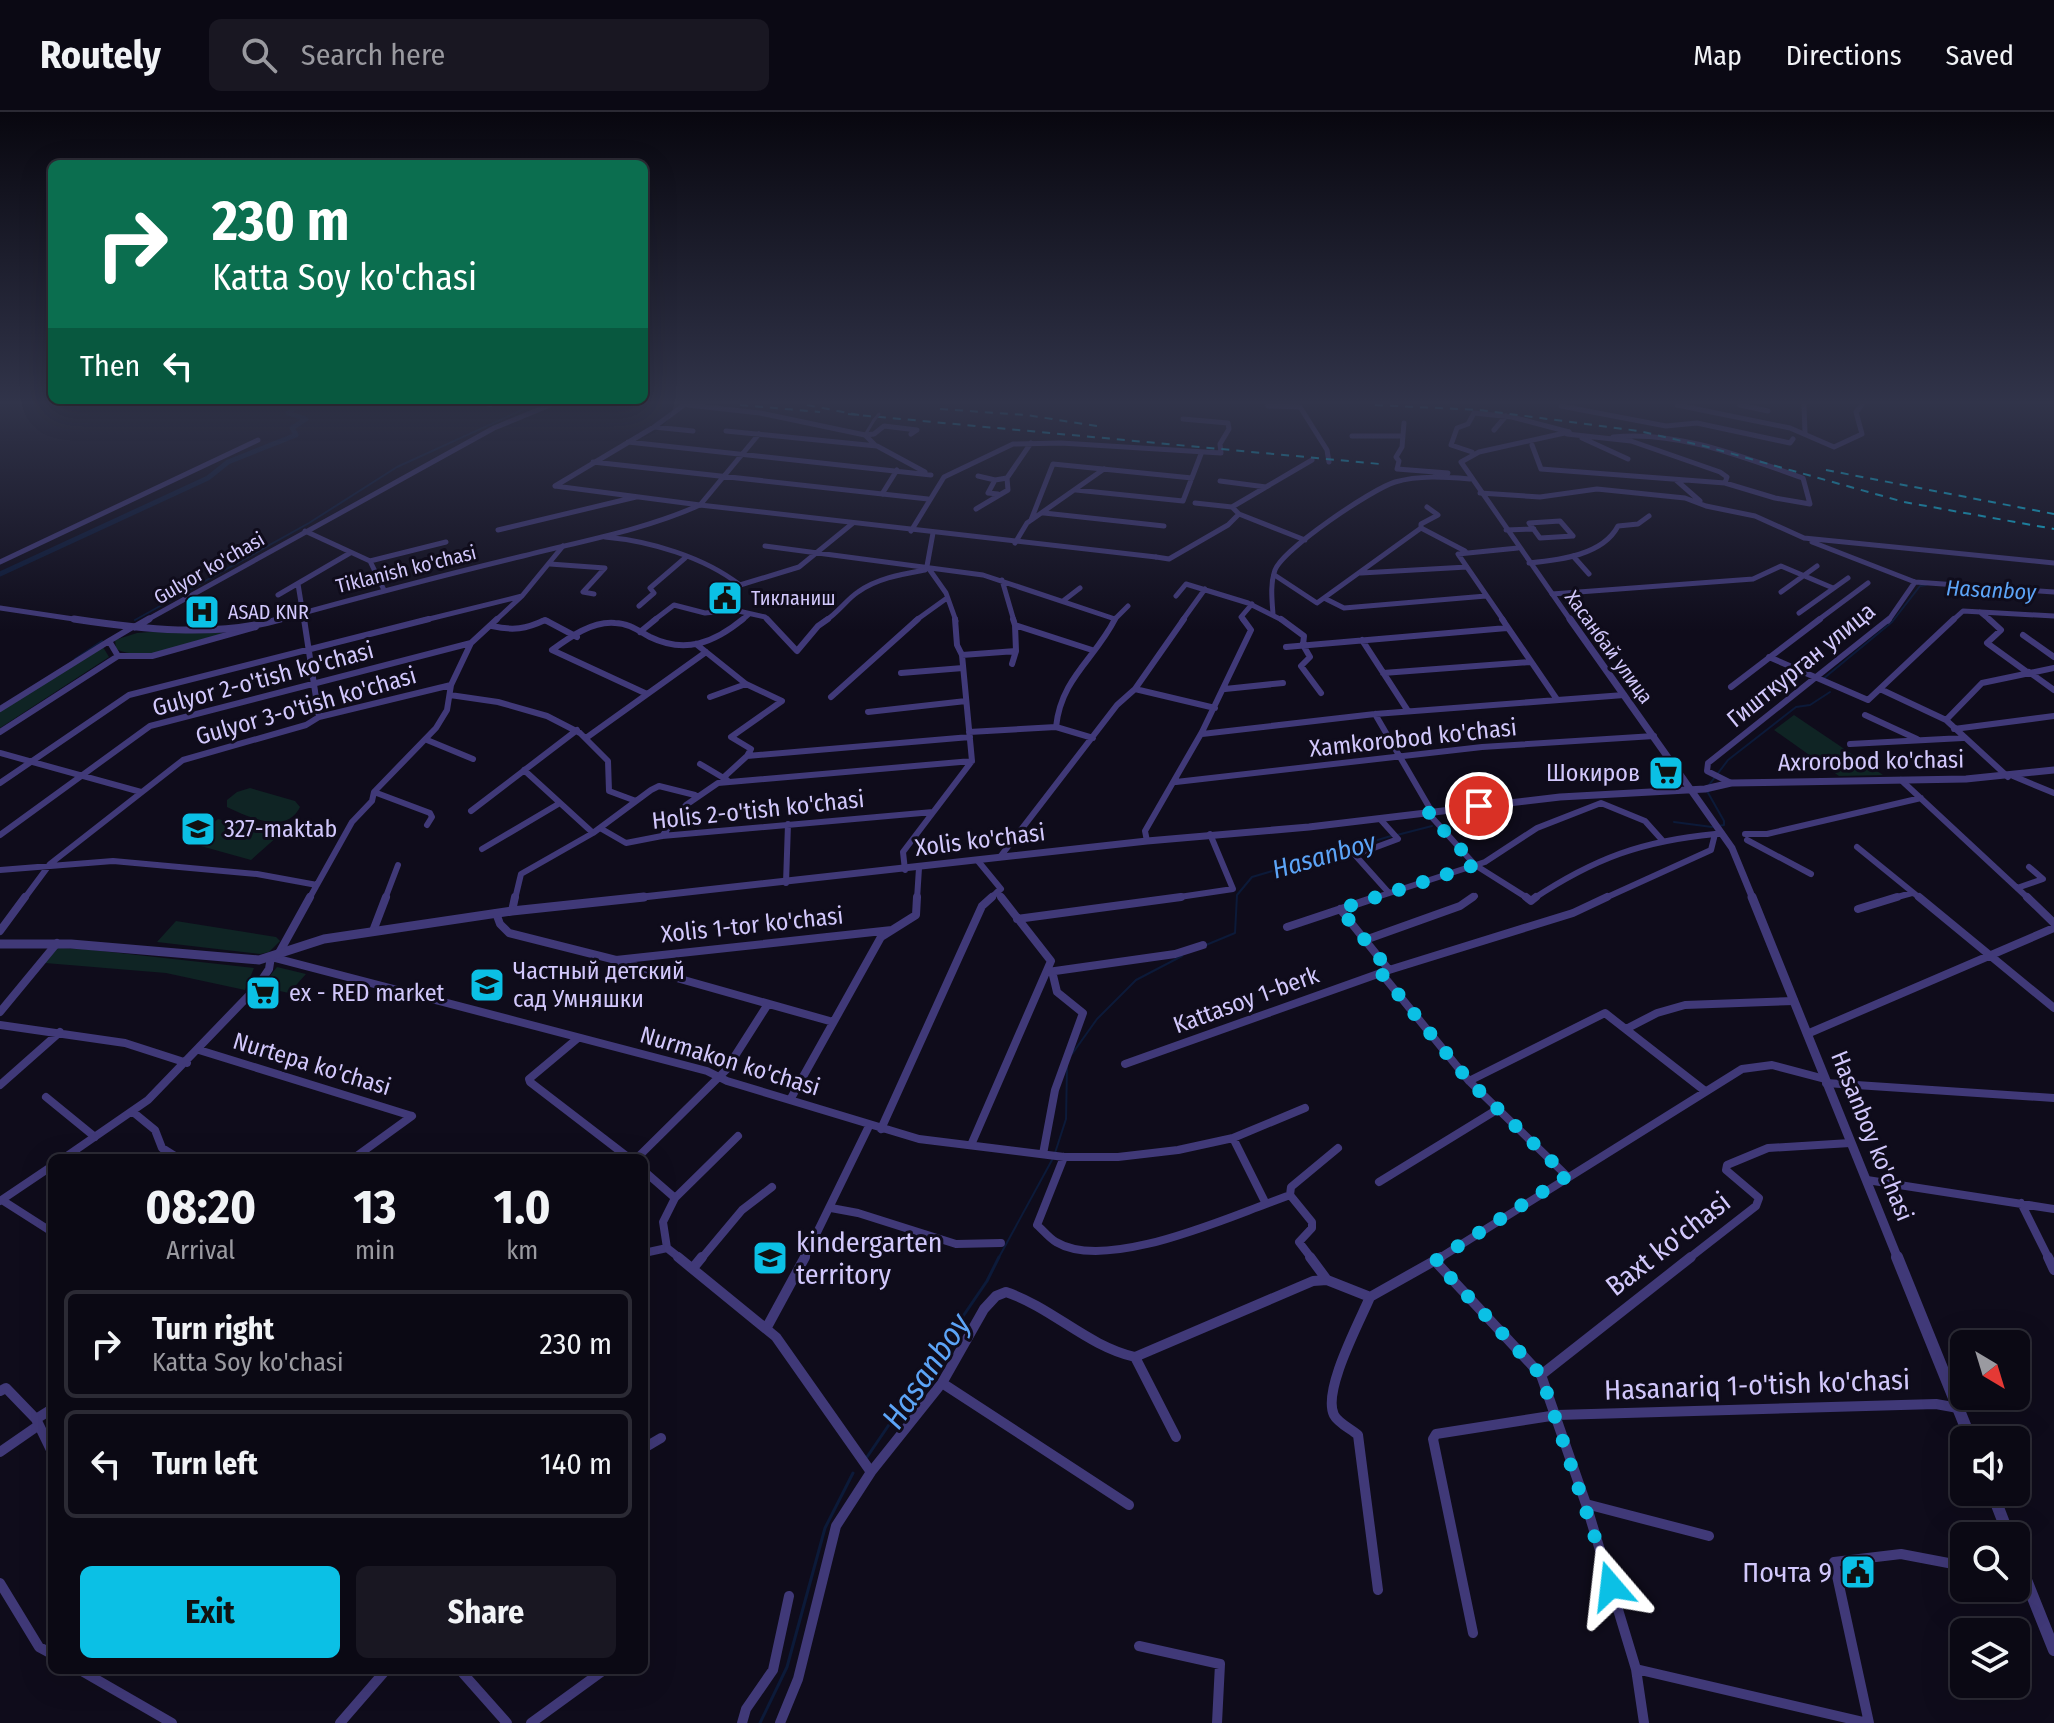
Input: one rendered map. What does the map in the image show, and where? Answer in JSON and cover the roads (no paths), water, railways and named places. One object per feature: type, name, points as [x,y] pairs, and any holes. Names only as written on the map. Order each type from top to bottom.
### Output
[{"type":"street","points":[[0,562],[173,480]]},
{"type":"street","name":"Gulyor ko'chasi","points":[[0,709],[109,641],[398,480]]},
{"type":"street","points":[[564,480],[555,486],[911,531],[1169,559],[1228,525],[1239,514]]},
{"type":"street","points":[[700,505],[720,480]]},
{"type":"street","points":[[753,480],[928,499]]},
{"type":"street","points":[[882,494],[891,480]]},
{"type":"street","points":[[911,531],[942,480]]},
{"type":"street","points":[[995,480],[988,493],[998,494]]},
{"type":"street","points":[[976,509],[1008,490],[1007,480]]},
{"type":"street","points":[[1015,543],[1031,520],[1047,480]]},
{"type":"street","points":[[1031,520],[1089,480]]},
{"type":"street","points":[[1076,490],[1179,502],[1186,499],[1191,480]]},
{"type":"street","points":[[1195,503],[1232,507],[1278,480]]},
{"type":"street","points":[[1273,614],[1272,589],[1277,565],[1305,540],[1385,486],[1417,480]]},
{"type":"street","name":"Хасанбай улица","points":[[1471,480],[1654,736],[1715,824],[1718,834],[1732,848]]},
{"type":"street","points":[[1676,480],[1706,506]]},
{"type":"street","points":[[1690,480],[1725,483],[1775,498],[1810,504],[1804,480]]},
{"type":"street","points":[[1220,481],[1266,487]]},
{"type":"street","points":[[1480,493],[1540,497],[1597,489],[1685,498],[1706,506],[1755,516],[1915,582],[2054,592]]},
{"type":"street","points":[[498,530],[641,496]]},
{"type":"street","name":"Tiklanish ko'chasi","points":[[118,656],[152,656],[384,590],[599,537],[675,516],[700,505]]},
{"type":"street","points":[[1232,507],[1239,514],[1305,540]]},
{"type":"street","points":[[1276,576],[1316,602],[1326,599],[1421,528],[1421,524],[1438,515],[1427,507]]},
{"type":"street","points":[[1044,513],[1164,526]]},
{"type":"street","points":[[1529,563],[1573,556],[1610,541],[1618,526],[1638,524],[1649,516]]},
{"type":"street","points":[[1560,521],[1573,536],[1540,538],[1534,529],[1529,523],[1560,521]]},
{"type":"street","points":[[740,585],[799,567],[853,523]]},
{"type":"street","points":[[1421,528],[1465,551]]},
{"type":"street","points":[[1506,530],[1534,529]]},
{"type":"street","points":[[305,531],[370,561],[446,542]]},
{"type":"street","points":[[905,870],[903,852],[972,761],[962,655],[956,649],[956,625],[947,598],[927,566],[933,533]]},
{"type":"street","points":[[599,537],[612,537],[685,558],[727,574],[740,585]]},
{"type":"street","points":[[1804,538],[2054,563]]},
{"type":"street","points":[[471,643],[522,596],[563,546]]},
{"type":"street","points":[[765,546],[1002,580],[1115,619]]},
{"type":"street","points":[[1518,548],[1458,554],[1556,698]]},
{"type":"street","points":[[278,595],[350,553]]},
{"type":"street","points":[[1573,556],[1589,574]]},
{"type":"street","points":[[639,606],[654,593],[650,588],[685,558]]},
{"type":"street","points":[[370,561],[384,590]]},
{"type":"street","points":[[550,564],[605,568],[583,592],[594,594]]},
{"type":"street","points":[[1552,594],[1753,579],[1781,566],[1833,588]]},
{"type":"street","points":[[1781,592],[1817,566]]},
{"type":"street","points":[[1361,573],[1467,567]]},
{"type":"street","points":[[640,632],[674,605],[705,613],[734,610],[765,617],[797,651],[818,626],[842,610],[857,592],[896,575],[931,568]]},
{"type":"street","points":[[1176,596],[1194,578]]},
{"type":"street","points":[[1799,613],[1848,578]]},
{"type":"street","points":[[1002,580],[1015,625],[1016,651],[1012,664]]},
{"type":"street","name":"Гишткурган улица","points":[[1731,783],[1707,771],[1708,763],[1888,621],[1915,582]]},
{"type":"street","points":[[1731,687],[1868,583]]},
{"type":"street","points":[[298,584],[319,717]]},
{"type":"street","points":[[1186,584],[1252,604],[1273,614],[1304,636],[1303,645],[1310,657],[1301,666],[1321,693]]},
{"type":"street","points":[[734,610],[740,585]]},
{"type":"street","points":[[1063,601],[1080,588]]},
{"type":"street","points":[[1000,857],[1117,705],[1135,689],[1205,589]]},
{"type":"street","points":[[0,783],[123,697],[522,596]]},
{"type":"street","points":[[1326,599],[1344,608],[1486,596]]},
{"type":"street","points":[[831,697],[899,633],[947,598]]},
{"type":"street","points":[[1147,841],[1145,831],[1176,782],[1225,689],[1251,630],[1241,617],[1252,604]]},
{"type":"street","points":[[0,606],[134,627],[260,626]]},
{"type":"street","points":[[1056,727],[1062,695],[1092,650],[1128,606]]},
{"type":"street","points":[[1769,657],[1865,700],[1963,611],[2054,616]]},
{"type":"street","points":[[1980,612],[2001,630],[1987,643],[2054,690]]},
{"type":"street","points":[[647,694],[552,650],[595,627],[614,623],[670,645],[696,644],[729,632],[749,614]]},
{"type":"street","points":[[492,626],[523,630],[545,620],[577,637]]},
{"type":"street","points":[[1015,625],[1092,650]]},
{"type":"street","points":[[1286,647],[1507,628]]},
{"type":"street","points":[[2023,635],[2054,657]]},
{"type":"street","points":[[1362,640],[1408,711]]},
{"type":"street","points":[[0,732],[118,656],[109,641]]},
{"type":"street","name":"Gulyor 2-o'tish ko'chasi","points":[[0,835],[150,726],[471,643]]},
{"type":"street","name":"Nurtepa ko'chasi","points":[[70,1154],[133,1112],[187,1063],[257,987],[352,822],[372,801],[374,792],[392,771],[427,740],[447,710],[451,685],[471,643]]},
{"type":"street","points":[[662,836],[672,818],[695,795],[726,779],[747,756],[751,749],[731,737],[782,701],[746,684],[696,644]]},
{"type":"street","points":[[962,655],[1016,651]]},
{"type":"street","points":[[586,738],[706,652]]},
{"type":"street","points":[[1383,673],[1530,662]]},
{"type":"street","points":[[901,673],[963,668]]},
{"type":"street","points":[[1946,720],[1982,683],[2054,668]]},
{"type":"street","points":[[1225,689],[1283,683]]},
{"type":"street","points":[[710,697],[746,684]]},
{"type":"street","name":"Gulyor 3-o'tish ko'chasi","points":[[0,931],[50,864],[188,758],[306,725],[319,717],[451,685]]},
{"type":"street","points":[[1135,689],[1215,708]]},
{"type":"street","points":[[1880,689],[1946,720],[2010,777],[2054,793]]},
{"type":"street","points":[[450,695],[479,696],[577,730],[608,761],[609,791],[636,801]]},
{"type":"street","points":[[1202,734],[1375,714],[1624,695]]},
{"type":"street","points":[[868,712],[966,701]]},
{"type":"street","points":[[1375,714],[1430,813],[1475,865],[1531,901],[1597,859],[1624,848],[1718,834]]},
{"type":"street","points":[[1865,715],[1919,740]]},
{"type":"street","points":[[1954,729],[2054,716]]},
{"type":"street","points":[[747,756],[1056,727],[1093,738]]},
{"type":"street","points":[[471,811],[577,730]]},
{"type":"street","name":"Xamkorobod ko'chasi","points":[[1176,782],[1482,747],[1654,736]]},
{"type":"street","points":[[1850,744],[1963,738]]},
{"type":"street","points":[[427,740],[473,759]]},
{"type":"street","points":[[0,753],[141,792]]},
{"type":"street","points":[[700,764],[726,779],[972,761]]},
{"type":"street","points":[[524,770],[593,833]]},
{"type":"street","name":"Axrorobod ko'chasi","points":[[1690,790],[1731,783],[2010,777],[2054,770]]},
{"type":"street","points":[[1807,1034],[2054,926],[1901,780]]},
{"type":"street","points":[[512,911],[521,874],[593,833],[659,786],[695,795]]},
{"type":"street","name":"Xolis ko'chasi","points":[[275,955],[306,943],[512,911],[1210,834],[1380,819],[1560,797],[1690,790]]},
{"type":"street","points":[[374,792],[430,813],[432,817],[427,825]]},
{"type":"street","points":[[1811,874],[1746,837],[1921,798]]},
{"type":"street","points":[[482,849],[560,803]]},
{"type":"street","points":[[1287,927],[1485,862],[1537,828],[1601,803],[1642,819],[1662,840]]},
{"type":"street","name":"Holis 2-o'tish ko'chasi","points":[[600,828],[626,843],[662,836],[933,812]]},
{"type":"street","points":[[1380,819],[1396,836],[1355,855],[1389,893]]},
{"type":"street","points":[[786,883],[788,824]]},
{"type":"street","points":[[1017,919],[1231,891],[1233,889],[1210,834]]},
{"type":"street","name":"Kattasoy 1-berk","points":[[1125,1064],[1385,971],[1573,913],[1711,850],[1718,834]]},
{"type":"street","points":[[1857,847],[2054,1008]]},
{"type":"street","name":"Hasanboy ko'chasi","points":[[1732,848],[1950,1388]]},
{"type":"street","points":[[0,870],[113,861],[257,874],[317,885]]},
{"type":"street","points":[[881,1129],[982,906],[1002,888],[978,861]]},
{"type":"street","points":[[373,931],[398,865]]},
{"type":"street","points":[[2017,888],[2043,879],[2029,867]]},
{"type":"street","points":[[790,1100],[881,937],[916,915],[919,868]]},
{"type":"street","points":[[971,1145],[1051,961],[997,892]]},
{"type":"street","points":[[1858,909],[1912,893]]},
{"type":"street","points":[[1365,940],[1460,906],[1475,896]]},
{"type":"street","points":[[1340,909],[1469,1081],[1567,1176]]},
{"type":"street","name":"Xolis 1-tor ko'chasi","points":[[496,913],[500,924],[509,933],[833,1022]]},
{"type":"street","name":"Xolis 1-tor ko'chasi","points":[[616,960],[892,930]]},
{"type":"street","points":[[0,1012],[57,943]]},
{"type":"street","name":"Nurmakon ko'chasi","points":[[0,944],[57,943],[256,960],[275,955],[720,1076],[727,1081],[869,1126],[919,1139],[1064,1157],[1133,1155],[1178,1150],[1233,1138],[1305,1108]]},
{"type":"street","points":[[1049,971],[1161,957],[1203,945]]},
{"type":"street","points":[[1043,1154],[1055,1090],[1083,1013],[1057,992],[1049,971]]},
{"type":"street","points":[[1626,1029],[1657,1013],[1685,1005],[1794,1001]]},
{"type":"street","points":[[641,1154],[720,1076],[768,1004]]},
{"type":"street","points":[[1469,1081],[1605,1013],[1705,1091]]},
{"type":"street","points":[[0,1025],[125,1043],[187,1063]]},
{"type":"street","points":[[0,1085],[60,1032]]},
{"type":"street","points":[[578,1038],[529,1079],[530,1082],[624,1154]]},
{"type":"street","name":"Nurtepa ko'chasi","points":[[199,1050],[412,1116],[360,1154]]},
{"type":"street","points":[[1378,1590],[1358,1435],[1335,1418],[1332,1410],[1335,1384],[1370,1297],[1435,1261],[1742,1069],[1757,1065],[1783,1067],[1826,1081],[2054,1098]]},
{"type":"street","points":[[46,1097],[95,1137]]},
{"type":"street","points":[[1379,1182],[1498,1109]]},
{"type":"street","points":[[133,1112],[155,1130],[162,1148],[172,1154]]},
{"type":"street","points":[[767,1327],[831,1208],[869,1126]]},
{"type":"street","points":[[738,1136],[675,1198],[663,1222],[667,1248],[767,1327],[871,1472]]},
{"type":"street","points":[[1233,1138],[1266,1204]]},
{"type":"street","name":"Baxt ko'chasi","points":[[1541,1375],[1756,1206],[1759,1198],[1726,1170],[1727,1165],[1768,1148],[1850,1143]]},
{"type":"street","points":[[1327,1280],[1300,1246],[1300,1238],[1308,1233],[1312,1222],[1290,1195],[1291,1187],[1338,1148]]},
{"type":"street","points":[[1064,1157],[1037,1225],[1046,1235],[1086,1250],[1125,1250],[1290,1195]]},
{"type":"street","points":[[48,1169],[1,1201],[48,1230]]},
{"type":"street","points":[[648,1174],[675,1198]]},
{"type":"street","points":[[1867,1180],[2054,1209]]},
{"type":"street","points":[[693,1268],[742,1210],[772,1187]]},
{"type":"street","points":[[2021,1203],[2054,1270]]},
{"type":"street","points":[[831,1208],[858,1213],[956,1244],[1001,1243]]},
{"type":"street","points":[[648,1252],[667,1248]]},
{"type":"street","points":[[1435,1261],[1541,1375],[1586,1504],[1636,1669],[1644,1723]]},
{"type":"street","points":[[780,1723],[798,1679],[831,1537],[871,1472],[910,1427],[942,1383],[984,1309],[996,1296],[1006,1292],[1041,1305],[1093,1343],[1117,1354],[1135,1357],[1313,1281],[1327,1280],[1370,1297]]},
{"type":"street","points":[[1135,1357],[1176,1437]]},
{"type":"street","points":[[942,1383],[1129,1505]]},
{"type":"street","points":[[0,1391],[6,1388],[38,1422],[48,1443]]},
{"type":"street","name":"Hasanariq 1-o'tish ko'chasi","points":[[1473,1633],[1434,1435],[1557,1415],[1936,1404],[1950,1407]]},
{"type":"street","points":[[0,1452],[48,1413]]},
{"type":"street","points":[[648,1446],[661,1438]]},
{"type":"street","points":[[1586,1504],[1709,1536]]},
{"type":"street","points":[[1636,1669],[1869,1723],[1834,1562],[1901,1554],[1950,1563]]},
{"type":"street","points":[[0,1583],[39,1647],[48,1652]]},
{"type":"street","points":[[742,1723],[746,1709],[773,1670],[789,1596]]},
{"type":"street","points":[[2030,1598],[2054,1650]]},
{"type":"street","points":[[1139,1646],[1220,1664],[1217,1723]]},
{"type":"street","points":[[87,1674],[172,1723]]},
{"type":"street","points":[[340,1723],[383,1674]]},
{"type":"street","points":[[464,1674],[507,1723]]},
{"type":"street","points":[[531,1723],[598,1674]]},
{"type":"waterway","points":[[0,574],[203,480]]},
{"type":"waterway","points":[[135,620],[309,523],[376,480]]},
{"type":"waterway","name":"Hasanboy","points":[[1823,679],[1892,622],[1920,586],[1926,585]]},
{"type":"waterway","name":"Hasanboy","points":[[1984,590],[2030,593]]},
{"type":"waterway","points":[[75,659],[102,641]]},
{"type":"waterway","name":"Hasanboy","points":[[1709,785],[1728,760],[1796,707],[1810,705],[1830,692]]},
{"type":"waterway","name":"Hasanboy","points":[[1707,791],[1724,821],[1724,825],[1718,826]]},
{"type":"waterway","name":"Hasanboy","points":[[1674,822],[1712,827]]},
{"type":"waterway","name":"Hasanboy","points":[[1397,835],[1432,826]]},
{"type":"waterway","name":"Hasanboy","points":[[1206,945],[1235,933],[1237,895],[1252,877],[1391,836]]},
{"type":"waterway","name":"Hasanboy","points":[[1072,1054],[1097,1019],[1136,980],[1182,956]]},
{"type":"waterway","name":"Hasanboy","points":[[1055,1153],[1066,1119],[1067,1067]]},
{"type":"waterway","name":"Hasanboy","points":[[998,1259],[1052,1160]]},
{"type":"waterway","name":"Hasanboy","points":[[867,1457],[987,1281],[998,1259]]},
{"type":"waterway","name":"Hasanboy","points":[[760,1723],[787,1667],[825,1528],[853,1473]]},
{"type":"railway","points":[[1826,480],[1904,502],[2054,529]]},
{"type":"railway","points":[[1879,480],[2054,514]]},
{"type":"place","name":"Тикланиш","points":[[725,598]]},
{"type":"place","name":"ASAD KNR","points":[[202,612]]},
{"type":"place","name":"Шокиров","points":[[1666,773]]},
{"type":"place","name":"327-maktab","points":[[198,829]]},
{"type":"place","name":"Частный детский сад Умняшки","points":[[487,985]]},
{"type":"place","name":"ex - RED market","points":[[263,993]]},
{"type":"place","name":"kindergarten territory","points":[[770,1258]]},
{"type":"place","name":"Почта 9","points":[[1858,1572]]}]
